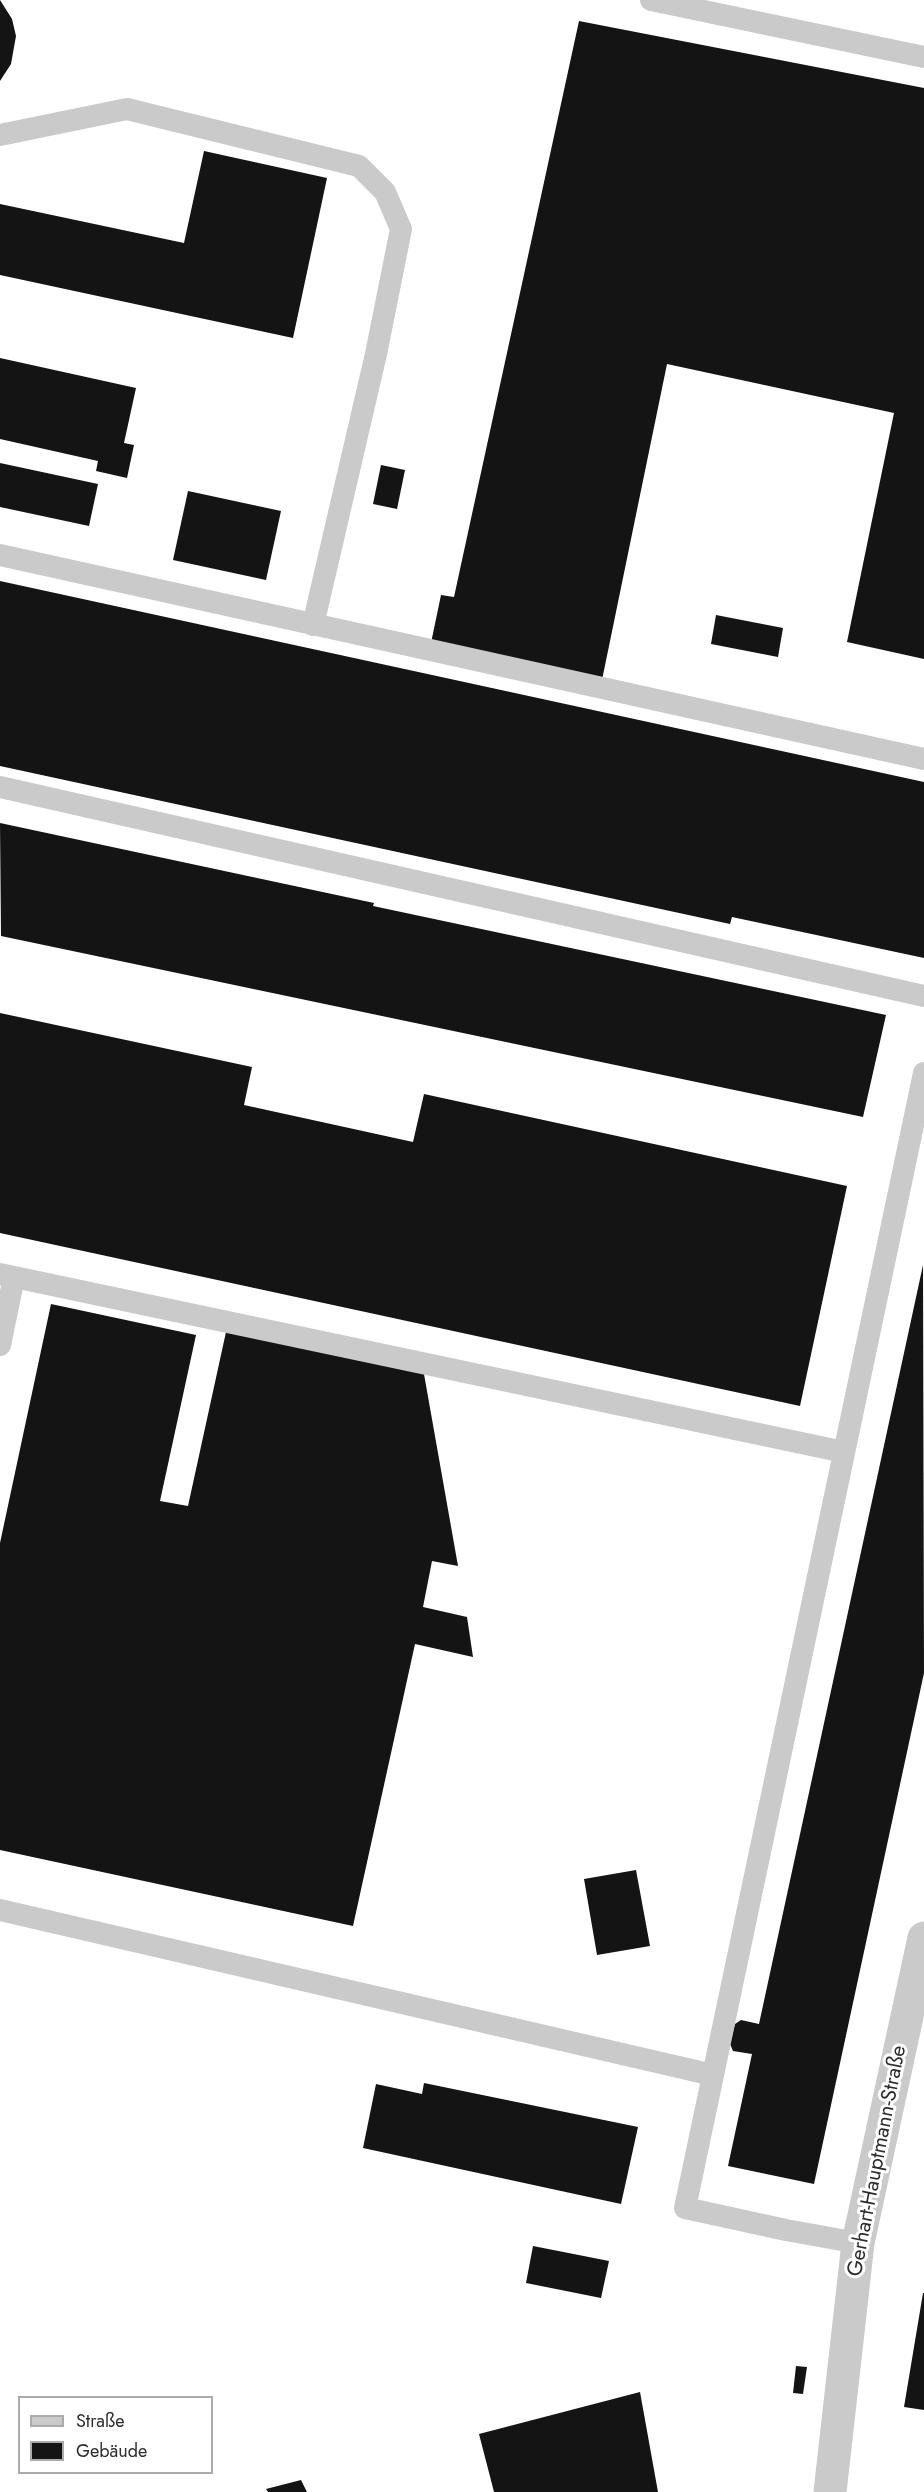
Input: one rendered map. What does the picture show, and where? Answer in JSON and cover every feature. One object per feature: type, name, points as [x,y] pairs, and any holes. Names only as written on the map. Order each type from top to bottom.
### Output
[{"type":"street","name":"Gerhart-Hauptmann-Straße","points":[[830,2492],[858,2243],[924,1938]]},
{"type":"lane","points":[[651,0],[924,57]]},
{"type":"lane","points":[[0,135],[127,109],[359,166],[385,192],[401,230],[376,354],[313,625]]},
{"type":"lane","points":[[0,555],[924,759]]},
{"type":"lane","points":[[0,787],[924,996]]},
{"type":"lane","points":[[858,2243],[685,2208],[924,1073]]},
{"type":"lane","points":[[0,1345],[7,1276],[844,1452]]},
{"type":"lane","points":[[0,1910],[713,2075]]},
{"type":"building","points":[[0,0],[12,19],[16,36],[11,64],[0,81]]},
{"type":"building","points":[[579,21],[924,88],[924,659],[847,642],[894,413],[667,364],[602,680],[431,643],[441,595],[454,597]]},
{"type":"building","points":[[204,151],[327,178],[293,338],[0,275],[0,204],[184,243]]},
{"type":"building","points":[[0,358],[136,388],[124,443],[134,445],[127,478],[96,471],[98,461],[0,439]]},
{"type":"building","points":[[0,463],[98,484],[89,526],[0,507]]},
{"type":"building","points":[[381,465],[405,470],[397,509],[373,504]]},
{"type":"building","points":[[188,491],[281,511],[266,580],[173,560]]},
{"type":"building","points":[[0,581],[924,782],[924,958],[732,917],[730,924],[0,766]]},
{"type":"building","points":[[716,615],[783,628],[778,657],[711,644]]},
{"type":"building","points":[[0,823],[374,903],[373,906],[886,1015],[863,1117],[1,936]]},
{"type":"building","points":[[0,1013],[252,1067],[244,1105],[413,1142],[424,1094],[847,1186],[800,1406],[0,1233]]},
{"type":"building","points":[[923,1265],[924,1673],[814,2184],[728,2166],[752,2054],[733,2051],[730,2044],[735,2024],[741,2020],[759,2024]]},
{"type":"building","points":[[51,1304],[196,1335],[160,1501],[188,1506],[226,1332],[424,1374],[458,1566],[432,1561],[423,1607],[467,1617],[473,1657],[415,1644],[353,1926],[0,1850],[0,1543]]},
{"type":"building","points":[[636,1870],[650,1946],[597,1955],[584,1879]]},
{"type":"building","points":[[424,2083],[638,2127],[621,2204],[363,2148],[376,2084],[422,2094]]},
{"type":"building","points":[[533,2246],[609,2261],[601,2298],[526,2283]]},
{"type":"building","points":[[924,2293],[924,2410],[904,2407]]},
{"type":"building","points":[[796,2366],[807,2367],[803,2394],[793,2393]]},
{"type":"building","points":[[640,2392],[658,2492],[494,2492],[479,2434]]},
{"type":"building","points":[[301,2480],[307,2492],[268,2492],[266,2489]]}]
